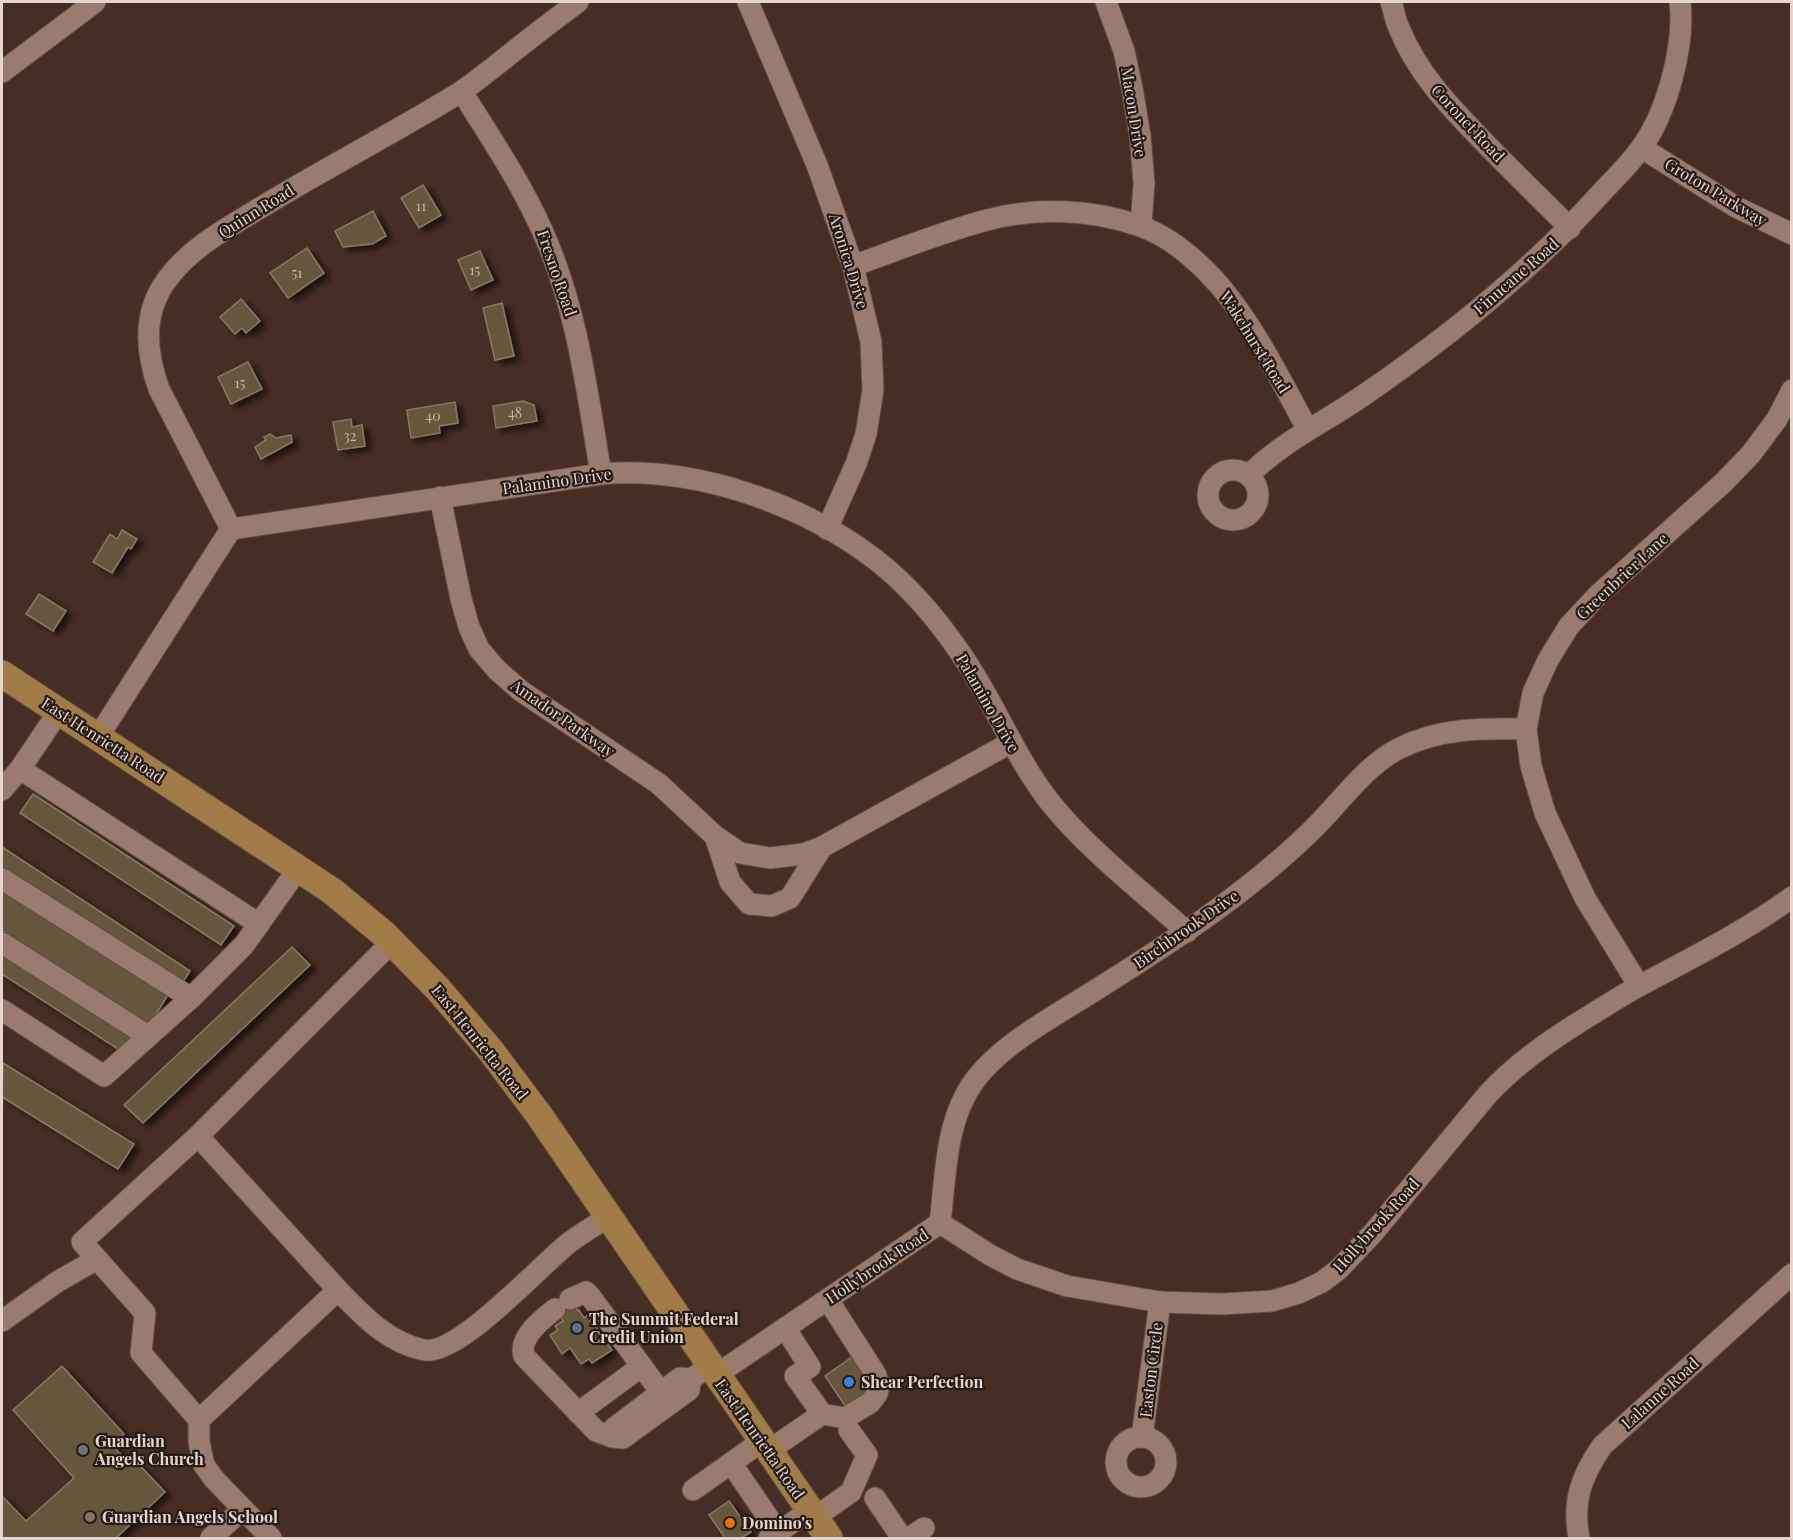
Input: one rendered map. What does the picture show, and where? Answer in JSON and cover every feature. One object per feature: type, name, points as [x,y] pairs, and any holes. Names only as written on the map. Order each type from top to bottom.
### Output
[{"type":"main road","name":"East Henrietta Road","points":[[2,674],[332,891],[392,942],[438,989],[491,1051],[539,1115],[608,1217],[706,1374],[765,1446],[818,1522]]},
{"type":"street","points":[[2,72],[95,2]]},
{"type":"street","name":"Aronica Drive","points":[[748,2],[818,165],[853,266],[871,342],[873,390],[866,434],[856,464],[827,529]]},
{"type":"street","name":"Macon Drive","points":[[1106,2],[1124,51],[1140,135],[1144,183],[1141,226]]},
{"type":"street","name":"Coronet Road","points":[[1391,2],[1398,27],[1430,84],[1504,163],[1570,228]]},
{"type":"street","name":"Finucane Road","points":[[1249,475],[1282,446],[1358,400],[1421,356],[1490,300],[1570,228],[1642,148],[1670,88],[1679,38],[1680,2]]},
{"type":"street","name":"Quinn Road","points":[[231,529],[159,389],[151,365],[147,341],[150,320],[157,297],[168,278],[185,258],[208,240],[288,191],[462,92],[571,3]]},
{"type":"street","name":"Fresno Road","points":[[462,92],[521,186],[558,269],[577,330],[600,474]]},
{"type":"street","name":"Groton Parkway","points":[[1642,148],[1737,207],[1791,234]]},
{"type":"street","name":"Wakehurst Road","points":[[853,266],[988,220],[1026,213],[1087,214],[1141,226],[1186,253],[1220,287],[1241,314],[1262,348],[1308,430]]},
{"type":"street","name":"Greenbrier Lane","points":[[1638,986],[1585,898],[1549,823],[1531,766],[1526,729],[1533,693],[1548,660],[1569,626],[1599,594],[1723,483],[1751,454],[1777,420],[1791,390]]},
{"type":"street","name":"Palamino Drive","points":[[231,529],[618,472],[686,478],[764,500],[827,529],[877,561],[909,590],[933,618],[974,674],[1010,743],[1049,801],[1097,851],[1187,932]]},
{"type":"street","name":"Amador Parkway","points":[[440,497],[469,627],[479,649],[496,670],[521,690],[659,784],[715,836],[740,853],[770,858],[803,854],[822,847],[1010,743]]},
{"type":"street","points":[[98,737],[231,529]]},
{"type":"street","points":[[2,790],[20,769],[59,711]]},
{"type":"street","name":"Birchbrook Drive","points":[[940,1224],[950,1143],[956,1117],[965,1095],[988,1064],[1021,1039],[1187,932],[1228,902],[1310,833],[1351,788],[1382,759],[1397,749],[1455,731],[1487,728],[1526,729]]},
{"type":"street","points":[[20,769],[259,924]]},
{"type":"street","name":"Amador Parkway","points":[[715,836],[730,882],[749,904],[772,906],[790,898],[822,847]]},
{"type":"street","points":[[2,1010],[104,1076],[191,998],[244,945],[298,869]]},
{"type":"street","points":[[2,879],[191,998]]},
{"type":"street","name":"Hollybrook Road","points":[[706,1374],[785,1328],[940,1224],[1017,1269],[1067,1286],[1160,1302],[1222,1304],[1272,1301],[1299,1293],[1322,1282],[1373,1233],[1505,1075],[1548,1041],[1638,986],[1743,930],[1791,897]]},
{"type":"street","points":[[271,1539],[204,1465],[199,1442],[199,1420],[141,1353],[145,1314],[82,1242],[198,1136],[392,942]]},
{"type":"street","points":[[2,943],[148,1036]]},
{"type":"street","points":[[198,1136],[370,1323],[392,1337],[425,1350],[441,1348],[466,1334],[570,1242],[608,1217]]},
{"type":"street","points":[[2,1321],[47,1289],[97,1259]]},
{"type":"street","name":"Lalanne Road","points":[[1579,1539],[1576,1506],[1580,1485],[1589,1465],[1602,1446],[1791,1274]]},
{"type":"street","points":[[199,1420],[338,1290]]},
{"type":"street","points":[[660,1391],[586,1292],[563,1304],[538,1322],[522,1350],[524,1356],[596,1431],[612,1437],[622,1438],[689,1390],[706,1374]]},
{"type":"street","points":[[693,1490],[731,1462],[822,1414],[845,1418],[870,1403],[877,1394],[879,1386],[876,1375],[828,1300]]},
{"type":"street","name":"Easton Circle","points":[[1142,1437],[1160,1302]]},
{"type":"street","points":[[785,1328],[810,1367],[795,1376],[822,1414]]},
{"type":"street","points":[[578,1413],[642,1366]]},
{"type":"street","points":[[612,1437],[614,1427],[660,1391],[680,1378],[706,1374]]},
{"type":"street","points":[[731,1462],[773,1535],[818,1522],[851,1492],[867,1455],[849,1430]]},
{"type":"street","points":[[875,1498],[902,1534]]},
{"type":"street","points":[[211,1539],[247,1514]]},
{"type":"building","points":[[423,185],[441,215],[419,228],[401,198]]},
{"type":"building","points":[[373,211],[386,236],[372,244],[343,247],[335,231]]},
{"type":"building","points":[[307,248],[324,273],[288,298],[270,273]]},
{"type":"building","points":[[480,251],[493,280],[471,290],[458,260]]},
{"type":"building","points":[[241,299],[260,321],[246,333],[242,328],[235,334],[220,317]]},
{"type":"building","points":[[502,303],[514,356],[495,360],[483,308]]},
{"type":"building","points":[[248,362],[262,389],[231,404],[218,377]]},
{"type":"building","points":[[523,401],[534,405],[537,421],[496,428],[493,406]]},
{"type":"building","points":[[455,402],[458,423],[439,426],[440,433],[411,438],[407,410]]},
{"type":"building","points":[[351,419],[352,427],[362,425],[365,446],[338,450],[333,422]]},
{"type":"building","points":[[270,434],[276,438],[291,435],[292,442],[261,459],[255,447],[266,440],[264,437]]},
{"type":"building","points":[[122,530],[137,539],[131,549],[128,547],[112,573],[93,562],[110,534],[117,539]]},
{"type":"building","points":[[39,594],[66,611],[53,631],[26,614]]},
{"type":"building","points":[[33,794],[234,926],[221,945],[20,813]]},
{"type":"building","points":[[2,847],[190,971],[181,985],[2,868]]},
{"type":"building","points":[[2,888],[169,993],[149,1026],[2,931]]},
{"type":"building","points":[[292,947],[310,965],[143,1123],[124,1105]]},
{"type":"building","points":[[2,952],[131,1036],[121,1051],[2,974]]},
{"type":"building","points":[[3,1063],[134,1144],[118,1169],[2,1097]]},
{"type":"building","name":"The Summit Federal Credit Union","points":[[567,1294],[584,1318],[588,1315],[612,1350],[592,1363],[589,1359],[581,1364],[570,1348],[562,1354],[550,1335],[558,1330],[555,1326],[563,1321],[552,1304]]},
{"type":"building","name":"Shear Perfection","points":[[852,1357],[873,1389],[846,1407],[825,1376]]},
{"type":"building","name":"Guardian Angels Church","points":[[62,1366],[124,1434],[112,1445],[125,1459],[130,1455],[165,1492],[116,1538],[2,1538],[2,1496],[26,1521],[74,1478],[13,1410]]},
{"type":"building","name":"Domino's","points":[[729,1501],[751,1532],[741,1538],[725,1538],[709,1515]]},
{"type":"place","name":"The Summit Federal Credit Union","points":[[577,1328]]},
{"type":"place","name":"Shear Perfection","points":[[849,1382]]},
{"type":"place","name":"Guardian Angels Church","points":[[83,1450]]},
{"type":"place","name":"Guardian Angels School","points":[[90,1517]]},
{"type":"place","name":"Domino's","points":[[730,1523]]}]
